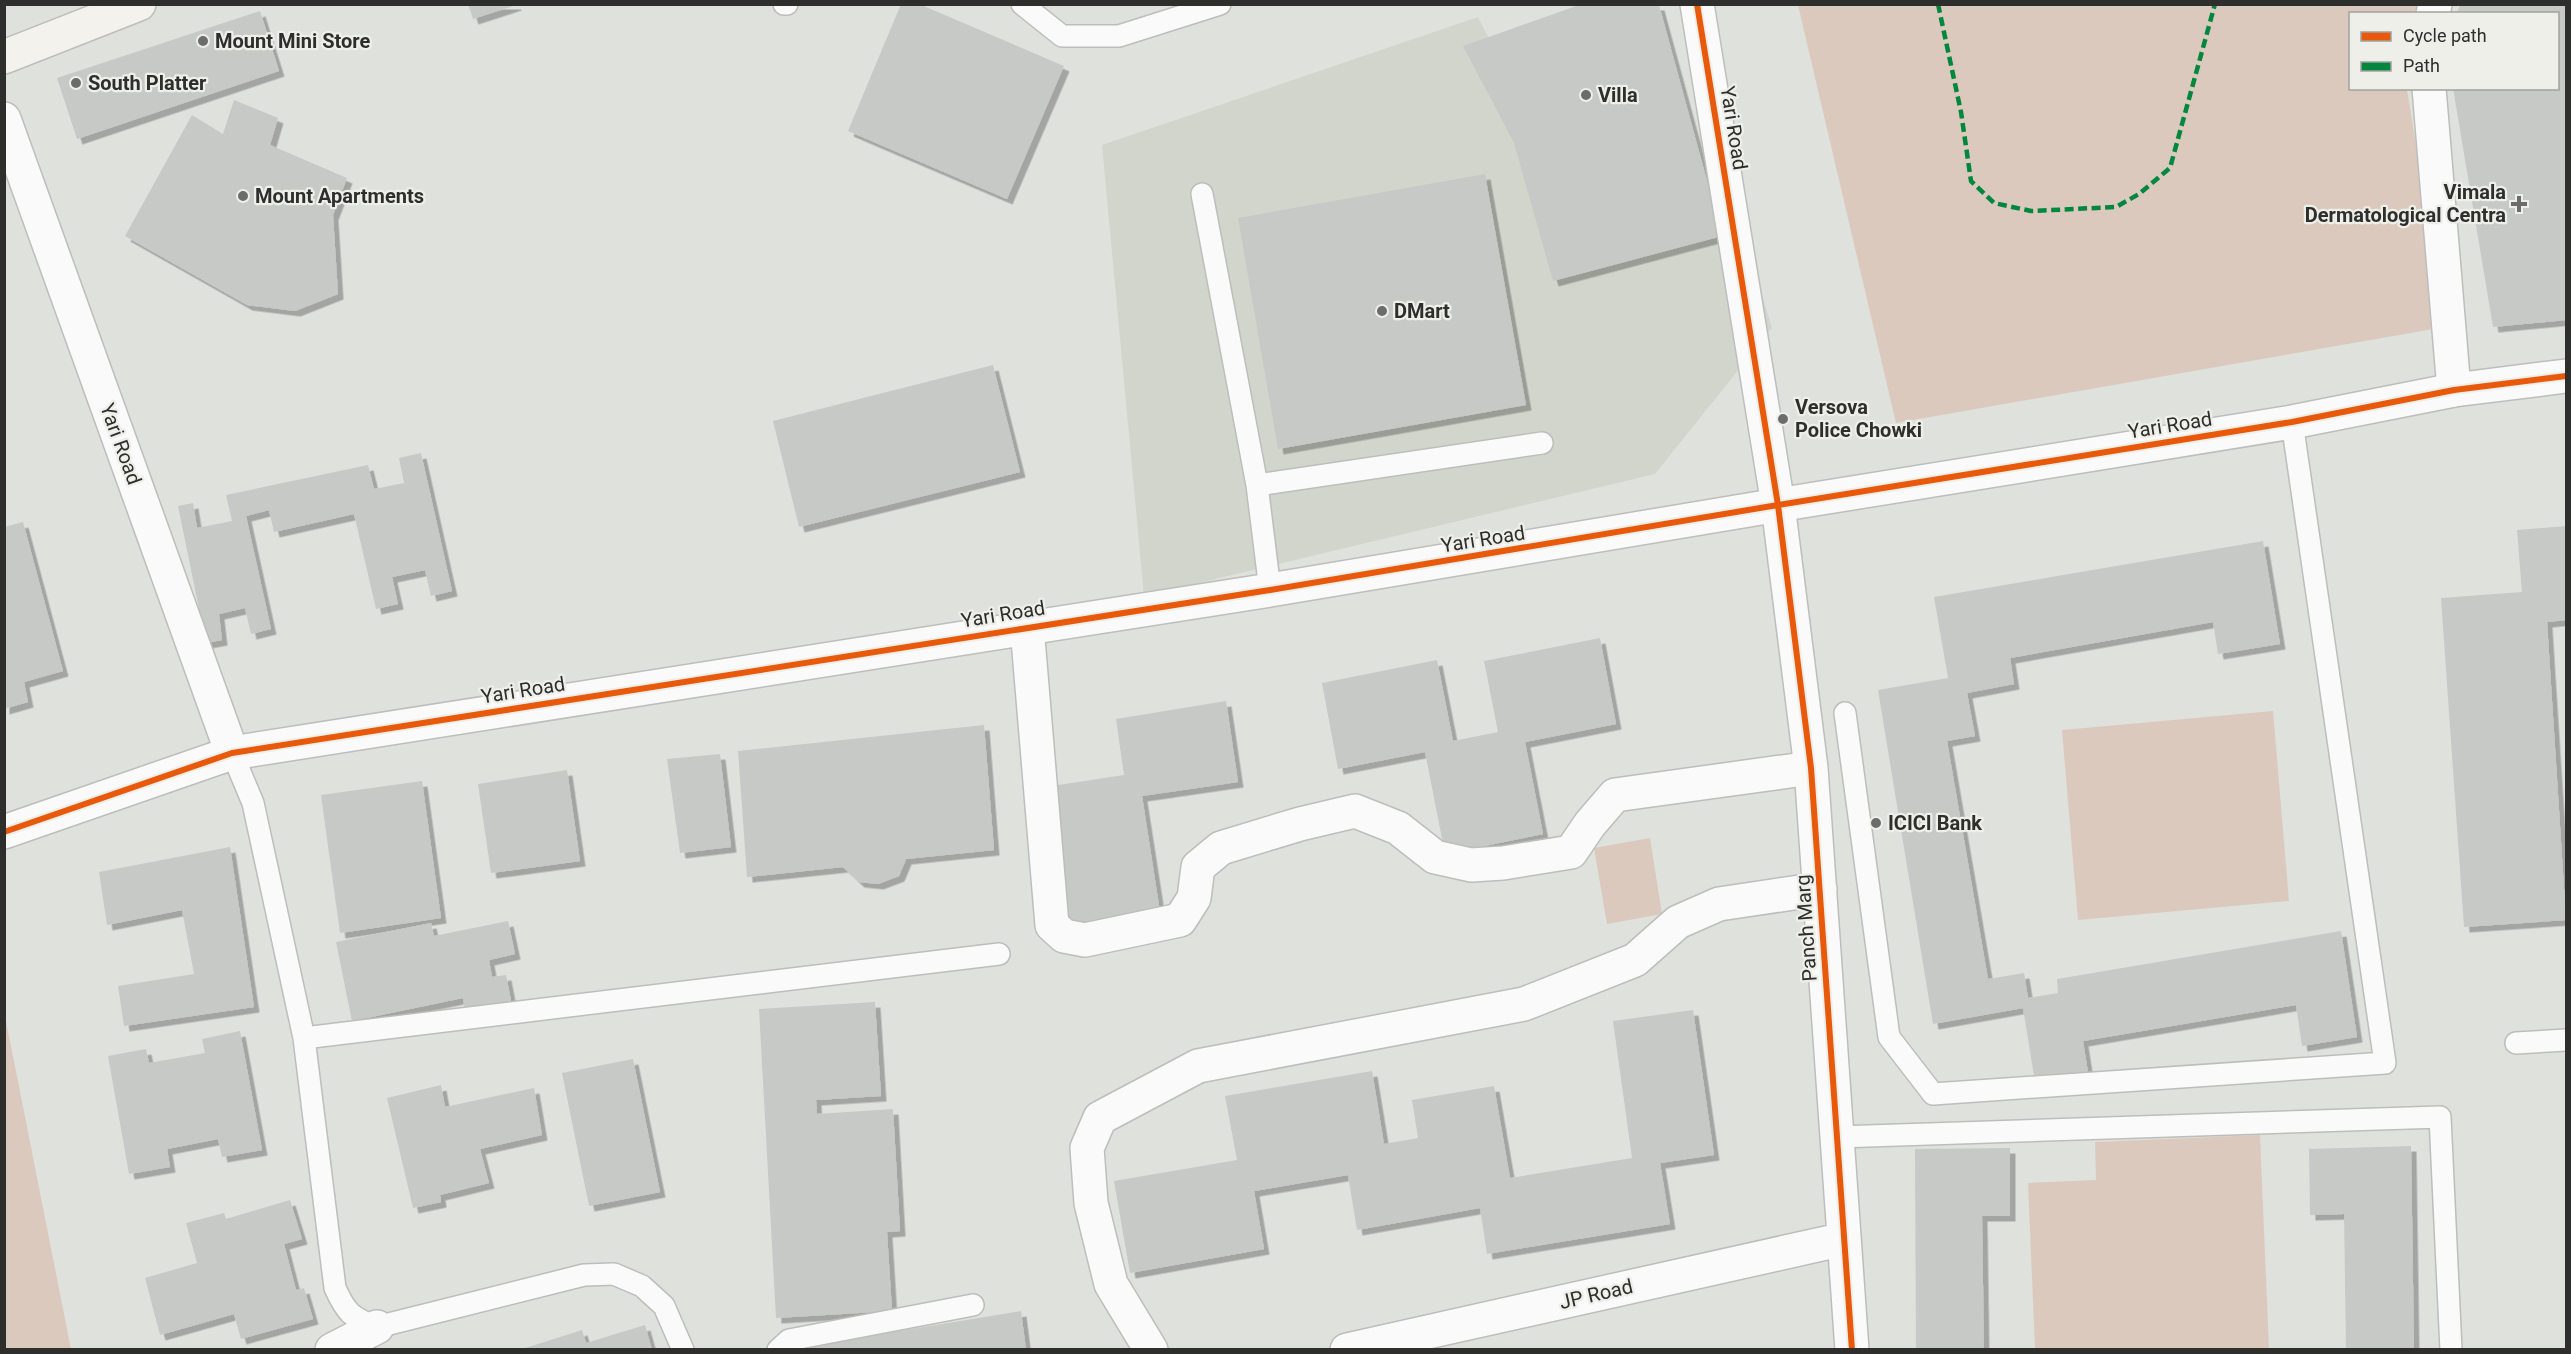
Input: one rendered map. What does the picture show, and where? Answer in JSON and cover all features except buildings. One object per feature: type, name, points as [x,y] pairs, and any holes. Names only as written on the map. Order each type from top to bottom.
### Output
[{"type":"main road","points":[[4,57],[139,4]]},
{"type":"street","name":"Yari Road","points":[[1697,4],[1778,505]]},
{"type":"street","points":[[2429,90],[2454,390]]},
{"type":"street","name":"Yari Road","points":[[4,118],[232,753],[1270,590],[2292,422],[2454,390],[2566,376]]},
{"type":"street","name":"Panch Marg","points":[[1778,505],[1811,768],[1852,1350]]},
{"type":"street","points":[[1027,627],[1052,925],[1064,936],[1085,940],[1180,920],[1194,898],[1198,867],[1221,848],[1300,824],[1355,811],[1398,828],[1435,857],[1471,865],[1503,863],[1571,852],[1590,824],[1615,795],[1811,768]]},
{"type":"street","points":[[4,832],[232,753]]},
{"type":"street","points":[[1151,1350],[1111,1284],[1091,1203],[1087,1148],[1101,1118],[1198,1066],[1524,1004],[1635,960],[1678,922],[1719,904],[1820,889]]},
{"type":"street","name":"JP Road","points":[[1347,1350],[1844,1239]]},
{"type":"street","points":[[332,1350],[376,1327]]},
{"type":"lane","points":[[1022,4],[1062,36],[1119,36],[1220,4]]},
{"type":"lane","points":[[1202,194],[1257,485],[1270,590]]},
{"type":"lane","points":[[1845,713],[1889,1037],[1933,1094],[2385,1063],[2292,422]]},
{"type":"lane","points":[[1257,485],[1542,443]]},
{"type":"lane","points":[[232,753],[253,803],[304,1038],[334,1288],[345,1309],[357,1320],[376,1327],[584,1275],[614,1274],[642,1286],[664,1306],[682,1350]]},
{"type":"lane","points":[[304,1038],[999,954]]},
{"type":"lane","points":[[2516,1043],[2566,1040]]},
{"type":"lane","points":[[1838,1137],[2440,1117],[2451,1350]]},
{"type":"lane","points":[[777,1350],[789,1340],[973,1305]]},
{"type":"shaded area","points":[[1798,5],[2417,5],[2416,12],[2349,12],[2349,90],[2407,90],[2445,327],[1896,423]]},
{"type":"shaded area","points":[[1478,17],[1526,112],[1564,250],[1735,207],[1772,328],[1655,474],[1144,596],[1102,145]]},
{"type":"shaded area","points":[[2273,711],[2289,901],[2078,920],[2062,730]]},
{"type":"shaded area","points":[[1650,838],[1662,914],[1607,924],[1594,848]]},
{"type":"shaded area","points":[[5,1016],[71,1349],[5,1349]]},
{"type":"shaded area","points":[[2260,1135],[2269,1349],[2035,1349],[2028,1183],[2096,1180],[2095,1142]]},
{"type":"marked path","points":[[1938,4],[1961,112],[1971,181],[1994,203],[2031,211],[2116,207],[2139,194],[2170,168],[2215,4]]},
{"type":"cycle path","points":[[1697,4],[1778,505],[2292,422],[2454,390],[2566,376]]},
{"type":"cycle path","points":[[4,832],[232,753],[1270,590],[1778,505],[1811,768],[1852,1350]]},
{"type":"place","name":"Mount Mini Store","points":[[203,41]]},
{"type":"place","name":"South Platter","points":[[76,83]]},
{"type":"place","name":"Villa","points":[[1586,95]]},
{"type":"place","name":"Mount Apartments","points":[[243,196]]},
{"type":"place","name":"Vimala Dermatological Centra","points":[[2519,204]]},
{"type":"place","name":"DMart","points":[[1382,311]]},
{"type":"place","name":"Versova Police Chowki","points":[[1783,419]]},
{"type":"place","name":"ICICI Bank","points":[[1876,823]]}]
